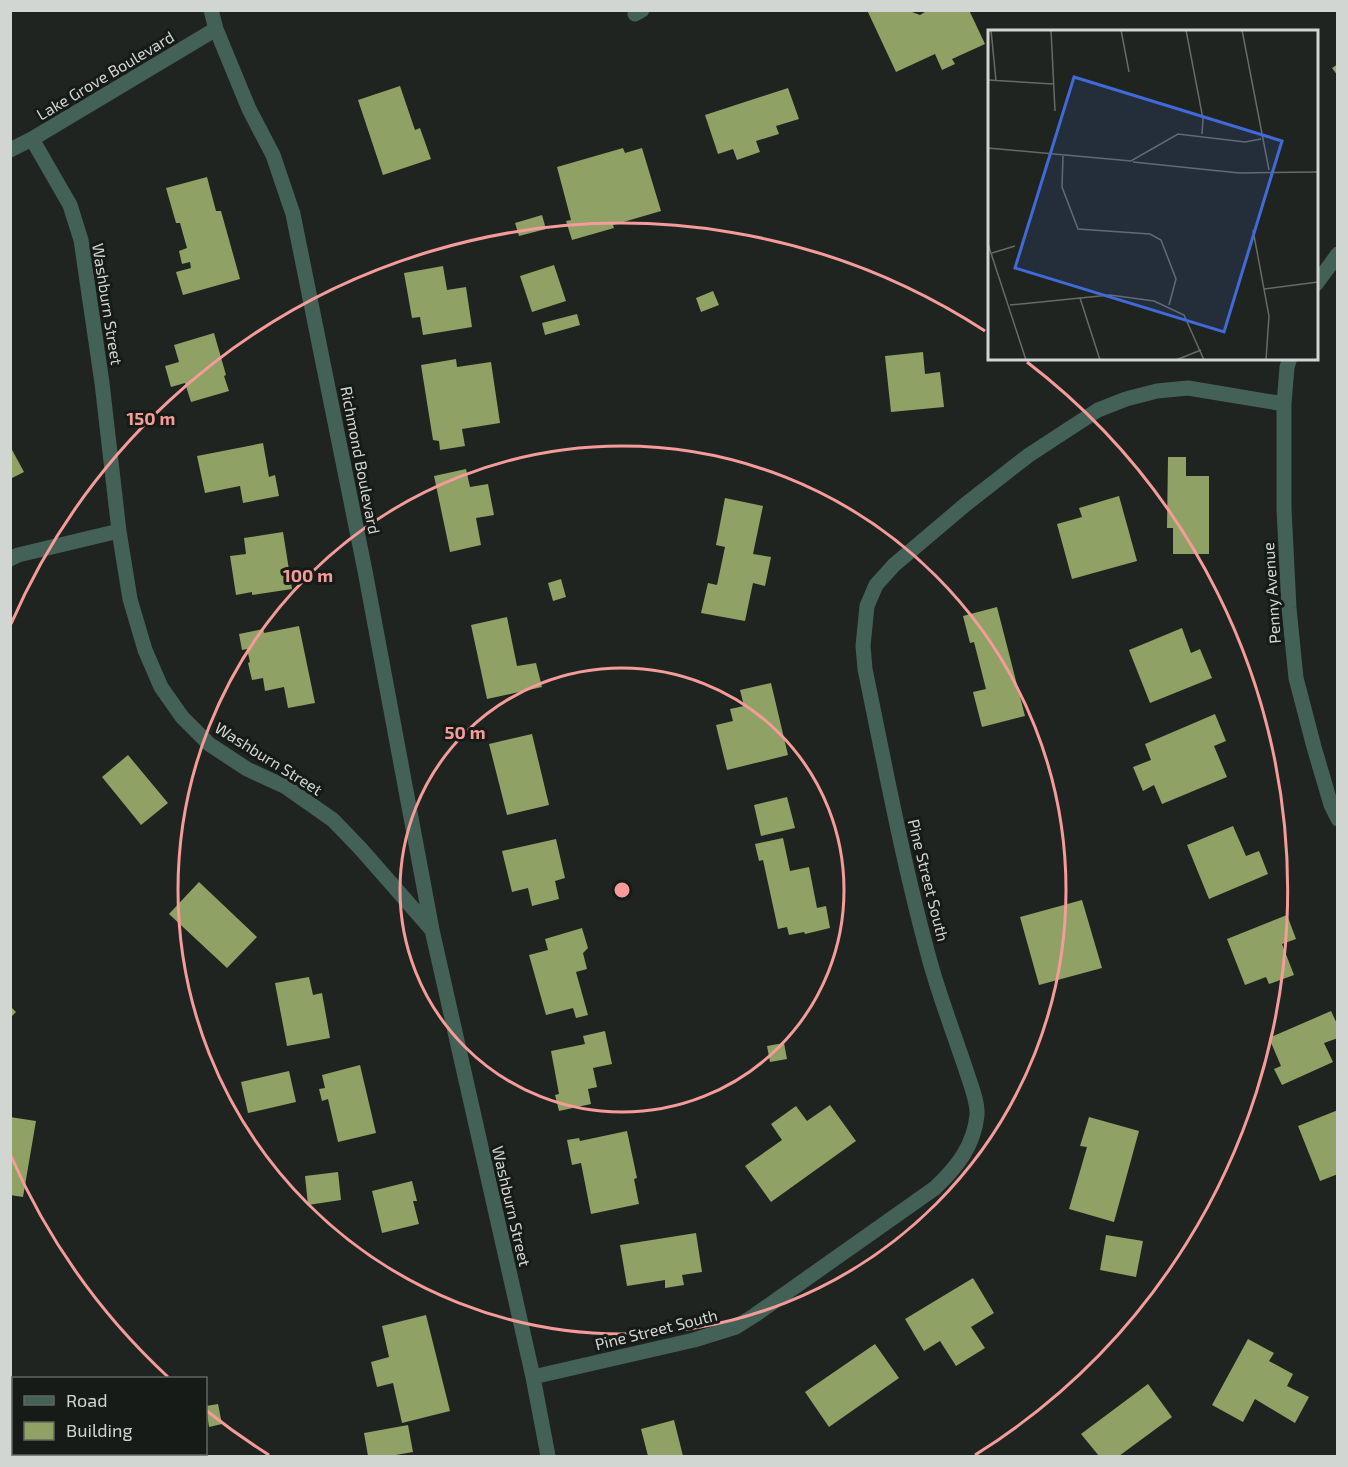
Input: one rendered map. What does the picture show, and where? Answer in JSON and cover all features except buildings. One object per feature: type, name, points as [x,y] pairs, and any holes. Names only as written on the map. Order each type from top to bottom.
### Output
[{"type":"street","name":"Richmond Boulevard","points":[[211,10],[216,29],[249,109],[273,155],[293,214],[365,571],[432,930]]},
{"type":"street","name":"Lake Grove Boulevard","points":[[10,150],[216,29]]},
{"type":"street","name":"Washburn Street","points":[[32,139],[70,205],[81,240],[130,599],[146,651],[161,687],[182,717],[209,744],[247,769],[286,787],[333,820],[432,930],[533,1377],[548,1456]]},
{"type":"street","points":[[1318,283],[1338,254]]},
{"type":"street","name":"Penny Avenue","points":[[1289,360],[1284,404],[1286,542],[1289,608],[1296,678],[1331,805],[1338,819]]},
{"type":"street","name":"Pine Street South","points":[[533,1377],[694,1340],[736,1327],[935,1188],[949,1175],[973,1138],[977,1113],[971,1085],[930,960],[904,860],[865,669],[863,646],[867,606],[876,585],[894,565],[975,497],[1029,455],[1098,410],[1126,399],[1157,391],[1188,388],[1284,404]]},
{"type":"street","points":[[10,559],[18,555],[119,531]]}]
